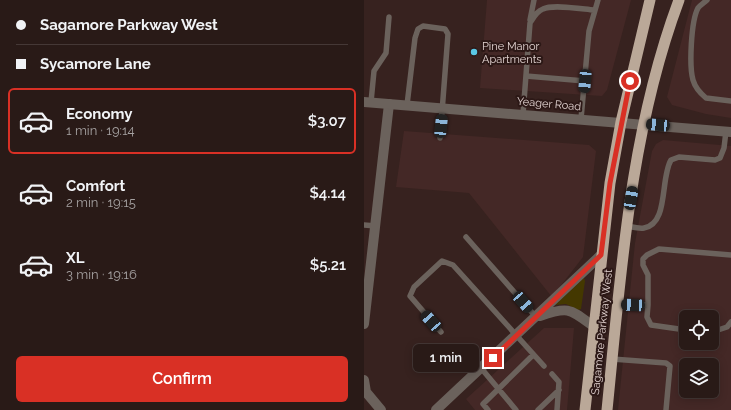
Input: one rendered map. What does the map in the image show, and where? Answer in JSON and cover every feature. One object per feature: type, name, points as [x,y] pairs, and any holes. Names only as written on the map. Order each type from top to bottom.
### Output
[{"type":"highway","name":"Sagamore Parkway West","points":[[585,410],[593,326],[610,183],[621,122],[650,0]]},
{"type":"highway","name":"Sagamore Parkway West","points":[[607,410],[626,226],[644,124],[668,29],[679,0]]},
{"type":"street","name":"Yeager Road","points":[[367,102],[729,132]]},
{"type":"street","points":[[364,324],[389,104]]},
{"type":"street","points":[[436,410],[516,337],[601,255]]},
{"type":"street","points":[[537,317],[559,309],[573,311],[593,326]]},
{"type":"street","points":[[364,385],[366,392],[381,410]]},
{"type":"lane","points":[[523,114],[530,22],[534,0]]},
{"type":"lane","points":[[581,119],[589,31],[598,0]]},
{"type":"lane","points":[[707,0],[699,7],[695,16],[691,68],[693,78],[695,84],[706,98],[731,101]]},
{"type":"lane","points":[[530,22],[534,16],[545,8],[594,10]]},
{"type":"lane","points":[[367,102],[374,71],[386,53],[389,17]]},
{"type":"lane","points":[[407,105],[415,38],[418,29],[422,26],[445,29],[448,34],[440,138]]},
{"type":"lane","points":[[526,76],[585,81]]},
{"type":"lane","points":[[626,226],[643,229],[654,223],[660,216],[666,170],[671,160],[679,158],[716,160],[720,158],[729,132]]},
{"type":"lane","points":[[364,225],[376,226]]},
{"type":"lane","points":[[466,237],[537,317]]},
{"type":"lane","points":[[679,329],[651,325],[647,317],[648,275],[643,259],[647,255],[659,249],[731,255]]},
{"type":"lane","points":[[441,332],[410,296],[414,287],[442,261],[453,265],[516,337],[544,366]]},
{"type":"lane","points":[[617,304],[648,306]]},
{"type":"lane","points":[[719,330],[727,327],[731,322]]},
{"type":"lane","points":[[488,410],[483,404],[533,355]]},
{"type":"lane","points":[[612,359],[666,363],[670,366],[666,410]]},
{"type":"lane","points":[[482,368],[516,410]]},
{"type":"lane","points":[[552,374],[559,382],[557,410]]},
{"type":"lane","points":[[538,410],[559,390]]},
{"type":"shaded area","points":[[487,0],[631,0],[607,90],[602,96],[480,88]]},
{"type":"shaded area","points":[[692,0],[731,0],[731,118],[706,114],[672,105],[667,97]]},
{"type":"shaded area","points":[[404,131],[589,145],[596,151],[583,257],[552,297],[469,193],[396,187]]},
{"type":"shaded area","points":[[663,140],[731,146],[731,410],[618,410],[635,243],[652,151],[656,144]]},
{"type":"shaded area","points":[[584,278],[585,281],[581,309],[578,310],[566,304],[555,305]]},
{"type":"shaded area","points":[[544,328],[574,328],[567,410],[475,410],[466,399]]},
{"type":"place","name":"Pine Manor Apartments","points":[[474,52]]},
{"type":"route","points":[[493,358],[601,255],[610,183],[630,81]]}]
